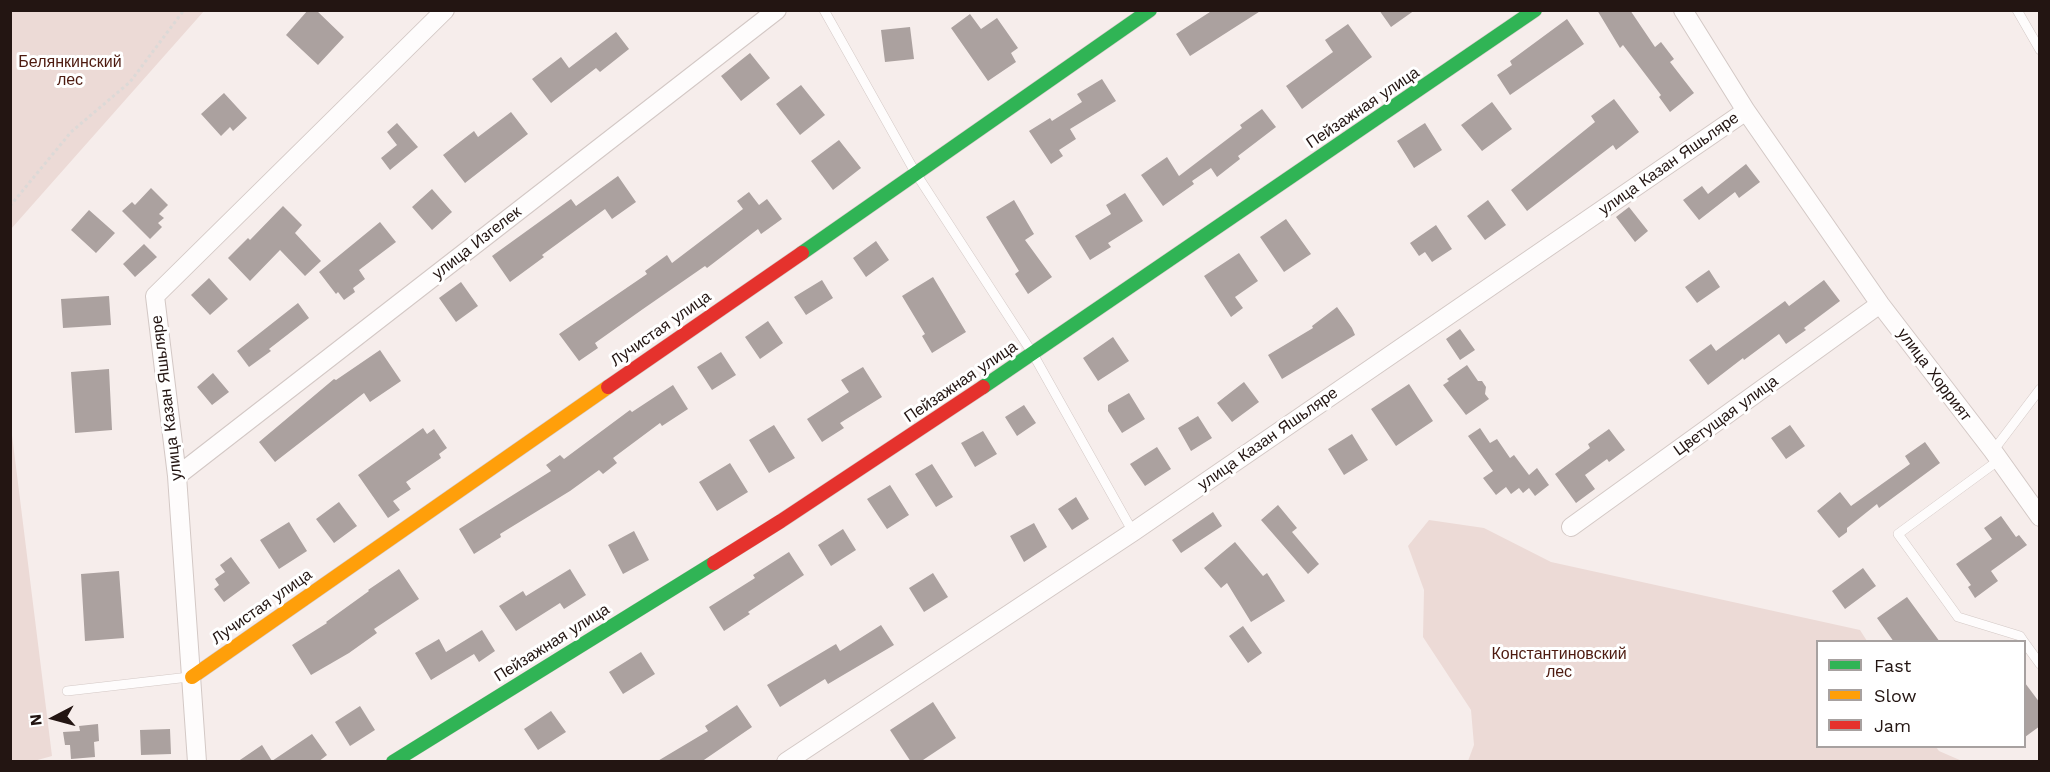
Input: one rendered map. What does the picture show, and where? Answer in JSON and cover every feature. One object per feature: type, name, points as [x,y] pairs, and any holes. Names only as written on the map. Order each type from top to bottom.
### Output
[{"type":"street","name":"улица Казан Яшьляре","points":[[197,762],[177,476],[155,296],[445,10]]},
{"type":"street","name":"улица Изгелек","points":[[177,476],[777,10]]},
{"type":"street","name":"Лучистая улица","points":[[192,676],[1150,10]]},
{"type":"street","name":"Пейзажная улица","points":[[393,762],[781,521],[1033,354],[1535,10]]},
{"type":"street","name":"улица Казан Яшьляре","points":[[1683,10],[1746,111],[1830,232]]},
{"type":"street","name":"улица Казан Яшьляре","points":[[786,762],[1133,532],[1746,111]]},
{"type":"street","name":"улица Хоррият","points":[[1830,232],[1880,304],[2040,517]]},
{"type":"street","name":"Цветущая улица","points":[[1571,527],[1880,304]]},
{"type":"lane","points":[[824,10],[915,172],[1033,354],[1133,532]]},
{"type":"lane","points":[[2017,10],[2040,50]]},
{"type":"lane","points":[[2023,640],[2020,636],[1958,617],[1898,534],[1996,456],[2040,388]]},
{"type":"lane","points":[[2026,645],[2040,664]]},
{"type":"lane","points":[[67,691],[192,676]]},
{"type":"path","points":[[10,206],[71,132],[130,82],[184,10]]},
{"type":"green space","name":"Белянкинский лес","points":[[10,11],[204,11],[11,229]]},
{"type":"green space","points":[[10,419],[52,756],[34,761],[11,761]]},
{"type":"green space","name":"Константиновский лес","points":[[1429,520],[1484,528],[1551,562],[1860,630],[1866,640],[1816,640],[1816,748],[1937,748],[1962,761],[1468,761],[1474,745],[1471,710],[1423,637],[1424,590],[1408,546]]},
{"type":"building","points":[[308,10],[316,10],[344,37],[318,65],[286,35]]},
{"type":"building","points":[[1213,10],[1262,10],[1190,56],[1176,34]]},
{"type":"building","points":[[1379,10],[1415,10],[1391,27]]},
{"type":"building","points":[[1597,10],[1630,10],[1655,47],[1661,42],[1674,59],[1670,62],[1694,93],[1670,112],[1659,97],[1661,95],[1623,45],[1620,48]]},
{"type":"building","points":[[970,14],[981,29],[997,18],[1018,48],[1011,53],[1016,62],[988,81],[951,28]]},
{"type":"building","points":[[1567,19],[1584,44],[1510,95],[1497,75],[1512,65],[1510,61]]},
{"type":"building","points":[[1348,24],[1372,57],[1302,109],[1286,86],[1333,52],[1325,40]]},
{"type":"building","points":[[910,27],[914,59],[885,62],[881,30]]},
{"type":"building","points":[[616,32],[629,49],[600,72],[596,68],[551,103],[532,79],[561,57],[569,68]]},
{"type":"building","points":[[750,53],[770,78],[741,101],[721,76]]},
{"type":"building","points":[[1102,79],[1116,101],[1070,129],[1076,139],[1059,150],[1063,156],[1051,164],[1029,131],[1050,118],[1052,121],[1082,102],[1077,94]]},
{"type":"building","points":[[801,85],[825,115],[800,135],[776,104]]},
{"type":"building","points":[[224,93],[247,118],[233,131],[230,127],[221,136],[201,114]]},
{"type":"building","points":[[1614,99],[1639,132],[1616,150],[1613,145],[1527,211],[1511,190],[1595,122],[1591,116]]},
{"type":"building","points":[[1492,102],[1512,129],[1482,151],[1461,125]]},
{"type":"building","points":[[1262,109],[1276,127],[1238,156],[1240,159],[1217,177],[1211,168],[1192,181],[1194,184],[1163,206],[1141,175],[1167,157],[1179,176],[1242,128],[1240,125]]},
{"type":"building","points":[[511,112],[528,134],[465,183],[443,155],[474,131],[478,137]]},
{"type":"building","points":[[397,123],[418,147],[390,170],[381,158],[397,145],[387,132]]},
{"type":"building","points":[[1425,123],[1442,150],[1414,168],[1397,141]]},
{"type":"building","points":[[839,140],[861,168],[833,190],[811,161]]},
{"type":"building","points":[[1746,164],[1760,182],[1739,198],[1735,192],[1699,220],[1683,200],[1702,186],[1708,194]]},
{"type":"building","points":[[618,176],[636,202],[612,219],[605,209],[542,255],[544,257],[510,282],[492,256],[571,199],[576,206]]},
{"type":"building","points":[[151,188],[168,205],[159,214],[164,218],[158,223],[162,227],[150,239],[122,211],[132,202],[135,205]]},
{"type":"building","points":[[432,189],[452,212],[432,230],[412,207]]},
{"type":"building","points":[[749,192],[759,205],[767,199],[782,219],[761,234],[758,229],[707,268],[705,266],[643,309],[595,343],[598,348],[579,361],[559,334],[647,274],[645,271],[667,255],[672,263],[743,209],[737,201]]},
{"type":"building","points":[[1125,193],[1143,221],[1108,243],[1111,247],[1090,260],[1075,236],[1111,214],[1106,205]]},
{"type":"building","points":[[1014,200],[1034,234],[1025,240],[1052,277],[1028,294],[1015,274],[1019,271],[986,217]]},
{"type":"building","points":[[1488,200],[1506,225],[1485,240],[1467,216]]},
{"type":"building","points":[[283,206],[302,225],[295,233],[321,261],[305,276],[280,250],[250,281],[228,258],[248,238],[250,240]]},
{"type":"building","points":[[1629,207],[1648,231],[1635,242],[1616,217]]},
{"type":"building","points":[[89,210],[115,233],[96,253],[71,230]]},
{"type":"building","points":[[1286,219],[1311,254],[1284,272],[1260,237]]},
{"type":"building","points":[[380,222],[396,242],[359,270],[365,279],[353,288],[355,292],[344,300],[338,292],[336,294],[319,272]]},
{"type":"building","points":[[1436,225],[1452,249],[1432,262],[1425,252],[1419,256],[1410,243]]},
{"type":"building","points":[[876,241],[889,260],[866,277],[853,258]]},
{"type":"building","points":[[144,244],[157,257],[135,277],[123,264]]},
{"type":"building","points":[[1239,253],[1258,281],[1235,297],[1243,308],[1231,317],[1204,276]]},
{"type":"building","points":[[1709,270],[1720,287],[1697,303],[1685,287]]},
{"type":"building","points":[[933,277],[966,332],[932,353],[922,336],[925,334],[902,296]]},
{"type":"building","points":[[209,278],[228,299],[210,315],[191,295]]},
{"type":"building","points":[[822,280],[833,298],[806,315],[794,297]]},
{"type":"building","points":[[1824,280],[1840,301],[1786,344],[1779,334],[1708,385],[1689,360],[1711,344],[1716,351],[1785,301],[1789,306]]},
{"type":"building","points":[[461,282],[478,306],[456,322],[439,298]]},
{"type":"building","points":[[109,296],[111,325],[63,328],[61,299]]},
{"type":"building","points":[[298,303],[309,318],[249,367],[237,351]]},
{"type":"building","points":[[1337,307],[1355,335],[1282,379],[1268,355],[1313,328],[1312,326]]},
{"type":"building","points":[[768,321],[783,343],[760,359],[745,337]]},
{"type":"building","points":[[1460,329],[1475,350],[1460,360],[1446,339]]},
{"type":"building","points":[[1113,337],[1129,361],[1098,381],[1083,358]]},
{"type":"building","points":[[380,350],[401,381],[370,402],[364,393],[275,462],[259,442],[334,379],[336,380]]},
{"type":"building","points":[[721,352],[736,375],[712,390],[697,367]]},
{"type":"building","points":[[1467,365],[1478,381],[1482,381],[1486,387],[1485,394],[1489,399],[1466,415],[1443,385],[1449,381],[1447,379]]},
{"type":"building","points":[[863,367],[882,397],[840,423],[844,428],[822,442],[807,419],[849,392],[841,380]]},
{"type":"building","points":[[109,369],[112,430],[75,433],[71,372]]},
{"type":"building","points":[[213,373],[229,392],[212,405],[197,387]]},
{"type":"building","points":[[1244,382],[1259,402],[1232,422],[1217,403]]},
{"type":"building","points":[[1409,384],[1433,421],[1396,446],[1371,409]]},
{"type":"building","points":[[673,385],[688,409],[662,426],[660,423],[613,458],[617,463],[603,474],[599,470],[570,491],[500,534],[501,537],[474,554],[459,529],[551,471],[546,465],[560,455],[564,459],[630,410],[632,412]]},
{"type":"building","points":[[1129,393],[1145,419],[1122,433],[1108,411],[1108,405]]},
{"type":"building","points":[[1024,405],[1036,423],[1017,436],[1005,417]]},
{"type":"building","points":[[1198,416],[1212,438],[1191,451],[1178,428]]},
{"type":"building","points":[[774,425],[795,458],[769,473],[749,440]]},
{"type":"building","points":[[1790,425],[1805,446],[1786,459],[1771,438]]},
{"type":"building","points":[[423,428],[427,434],[434,429],[447,448],[439,454],[441,458],[406,482],[411,489],[393,501],[400,510],[388,518],[358,475]]},
{"type":"building","points":[[1480,428],[1490,443],[1497,439],[1510,458],[1514,455],[1529,475],[1537,468],[1549,485],[1535,496],[1529,488],[1523,493],[1519,488],[1511,494],[1506,487],[1496,495],[1483,478],[1493,471],[1468,436]]},
{"type":"building","points":[[1609,429],[1625,450],[1609,462],[1607,459],[1585,475],[1595,489],[1576,503],[1555,474],[1590,448],[1588,444]]},
{"type":"building","points":[[983,431],[997,454],[975,467],[961,443]]},
{"type":"building","points":[[1352,434],[1368,460],[1344,475],[1328,449]]},
{"type":"building","points":[[1925,442],[1940,463],[1879,508],[1877,504],[1847,528],[1847,532],[1839,538],[1817,511],[1840,492],[1851,506],[1910,464],[1905,456]]},
{"type":"building","points":[[1157,447],[1171,469],[1145,486],[1130,464]]},
{"type":"building","points":[[730,463],[748,492],[717,511],[699,482]]},
{"type":"building","points":[[932,464],[953,497],[936,507],[915,474]]},
{"type":"building","points":[[890,485],[909,515],[887,529],[867,499]]},
{"type":"building","points":[[1076,497],[1089,519],[1072,530],[1058,509]]},
{"type":"building","points":[[339,502],[357,526],[334,543],[316,519]]},
{"type":"building","points":[[1278,505],[1297,528],[1292,532],[1319,564],[1308,574],[1261,520]]},
{"type":"building","points":[[1213,512],[1222,526],[1181,553],[1172,540]]},
{"type":"building","points":[[2001,516],[2016,537],[2019,535],[2027,545],[1991,571],[1998,581],[1975,598],[1968,587],[1971,585],[1956,564],[1992,539],[1984,528]]},
{"type":"building","points":[[289,522],[307,551],[279,569],[260,540]]},
{"type":"building","points":[[1034,523],[1047,547],[1024,562],[1010,536]]},
{"type":"building","points":[[843,529],[856,550],[831,566],[818,545]]},
{"type":"building","points":[[634,531],[649,560],[623,574],[608,545]]},
{"type":"building","points":[[1235,542],[1263,576],[1267,573],[1285,601],[1251,622],[1227,583],[1221,588],[1204,568]]},
{"type":"building","points":[[789,552],[804,575],[748,612],[750,614],[724,631],[709,607],[755,578],[753,575]]},
{"type":"building","points":[[231,557],[250,583],[224,602],[214,589],[219,585],[215,579],[225,572],[220,565]]},
{"type":"building","points":[[1863,568],[1876,586],[1845,609],[1832,591]]},
{"type":"building","points":[[399,569],[419,599],[374,629],[377,633],[349,653],[311,675],[292,645],[327,623],[368,590]]},
{"type":"building","points":[[570,569],[586,595],[564,609],[560,603],[516,631],[499,606],[523,591],[526,596]]},
{"type":"building","points":[[119,571],[124,638],[85,641],[81,574]]},
{"type":"building","points":[[933,573],[948,597],[924,612],[909,588]]},
{"type":"building","points":[[1907,597],[1939,640],[1893,640],[1877,618]]},
{"type":"building","points":[[881,625],[894,645],[828,684],[825,679],[780,707],[767,685],[836,644],[840,651]]},
{"type":"building","points":[[1243,626],[1262,653],[1248,663],[1229,636]]},
{"type":"building","points":[[482,630],[495,651],[479,662],[474,654],[431,680],[415,653],[439,639],[446,652]]},
{"type":"building","points":[[641,652],[655,674],[623,694],[609,672]]},
{"type":"building","points":[[2026,684],[2040,703],[2040,726],[2026,736]]},
{"type":"building","points":[[933,702],[956,738],[920,762],[911,762],[890,730]]},
{"type":"building","points":[[737,705],[752,727],[701,762],[656,762],[708,731],[705,726]]},
{"type":"building","points":[[360,706],[375,730],[350,746],[335,722]]},
{"type":"building","points":[[551,711],[566,732],[538,750],[524,729]]},
{"type":"building","points":[[98,724],[99,741],[94,742],[95,757],[71,759],[70,745],[65,745],[63,732],[80,731],[79,726]]},
{"type":"building","points":[[170,729],[171,754],[141,755],[140,730]]},
{"type":"building","points":[[312,734],[327,755],[318,762],[237,762],[262,745],[272,761]]},
{"type":"traffic: fast","points":[[802,253],[1150,10]]},
{"type":"traffic: fast","points":[[983,387],[1535,10]]},
{"type":"traffic: fast","points":[[393,762],[714,563]]},
{"type":"traffic: slow","points":[[192,677],[608,387]]},
{"type":"traffic: jam","points":[[608,387],[802,253]]},
{"type":"traffic: jam","points":[[714,563],[983,387]]}]
